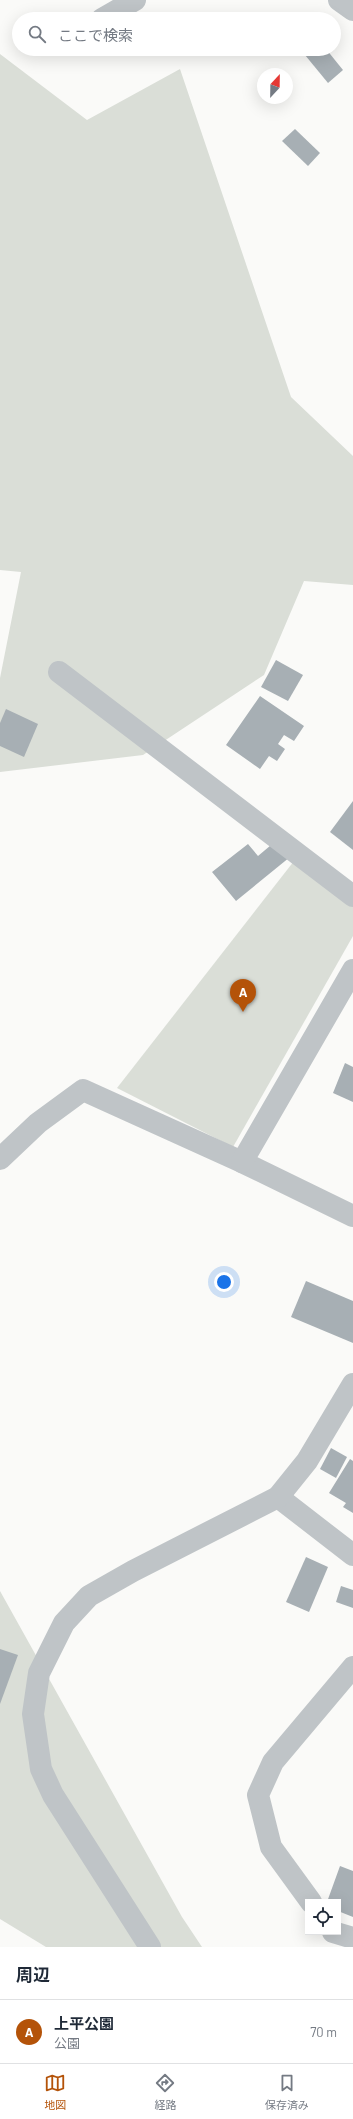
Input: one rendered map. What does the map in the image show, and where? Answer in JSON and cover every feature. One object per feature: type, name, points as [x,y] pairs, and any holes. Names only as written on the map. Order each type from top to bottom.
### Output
[{"type":"street","points":[[114,12],[135,0]]},
{"type":"street","points":[[339,0],[353,10]]},
{"type":"street","points":[[59,672],[353,896]]},
{"type":"street","points":[[242,1162],[353,970]]},
{"type":"street","points":[[0,1159],[38,1123],[83,1090],[242,1162],[353,1216]]},
{"type":"street","points":[[150,1947],[52,1795],[41,1769],[33,1714],[39,1673],[64,1622],[89,1596],[133,1571],[278,1497],[307,1461],[353,1384]]},
{"type":"street","points":[[278,1497],[353,1555]]},
{"type":"street","points":[[309,1899],[271,1847],[258,1795],[273,1762],[353,1667]]},
{"type":"street","points":[[341,1934],[353,1938]]},
{"type":"shaded area","points":[[0,54],[87,120],[180,69],[291,397],[353,456],[353,585],[304,581],[264,675],[143,755],[0,772],[0,678],[21,572],[0,570]]},
{"type":"shaded area","points":[[294,861],[353,905],[353,936],[233,1147],[117,1088]]},
{"type":"shaded area","points":[[0,1591],[182,1917],[202,1947],[46,1947],[0,1919]]},
{"type":"building","points":[[306,56],[332,56],[343,70],[328,83]]},
{"type":"building","points":[[295,129],[320,153],[308,166],[282,141]]},
{"type":"building","points":[[276,660],[303,675],[288,701],[261,687]]},
{"type":"building","points":[[260,696],[304,726],[294,741],[284,735],[278,744],[285,749],[277,761],[269,756],[260,769],[226,745]]},
{"type":"building","points":[[6,709],[38,724],[24,757],[0,746],[0,723]]},
{"type":"building","points":[[353,801],[353,850],[330,832]]},
{"type":"building","points":[[277,840],[290,857],[236,901],[212,872],[248,844],[258,856]]},
{"type":"building","points":[[345,1063],[353,1067],[353,1102],[333,1093]]},
{"type":"building","points":[[306,1281],[353,1301],[353,1343],[291,1317]]},
{"type":"building","points":[[331,1448],[347,1457],[336,1478],[320,1469]]},
{"type":"building","points":[[350,1459],[353,1461],[353,1513],[343,1507],[346,1503],[329,1493]]},
{"type":"building","points":[[306,1557],[328,1567],[309,1612],[286,1602]]},
{"type":"building","points":[[341,1586],[353,1590],[353,1608],[336,1602]]},
{"type":"building","points":[[0,1649],[18,1655],[0,1704]]},
{"type":"building","points":[[340,1866],[353,1871],[353,1917],[341,1912],[341,1899],[328,1899]]},
{"type":"place","name":"上平公園","points":[[243,1012]]}]
